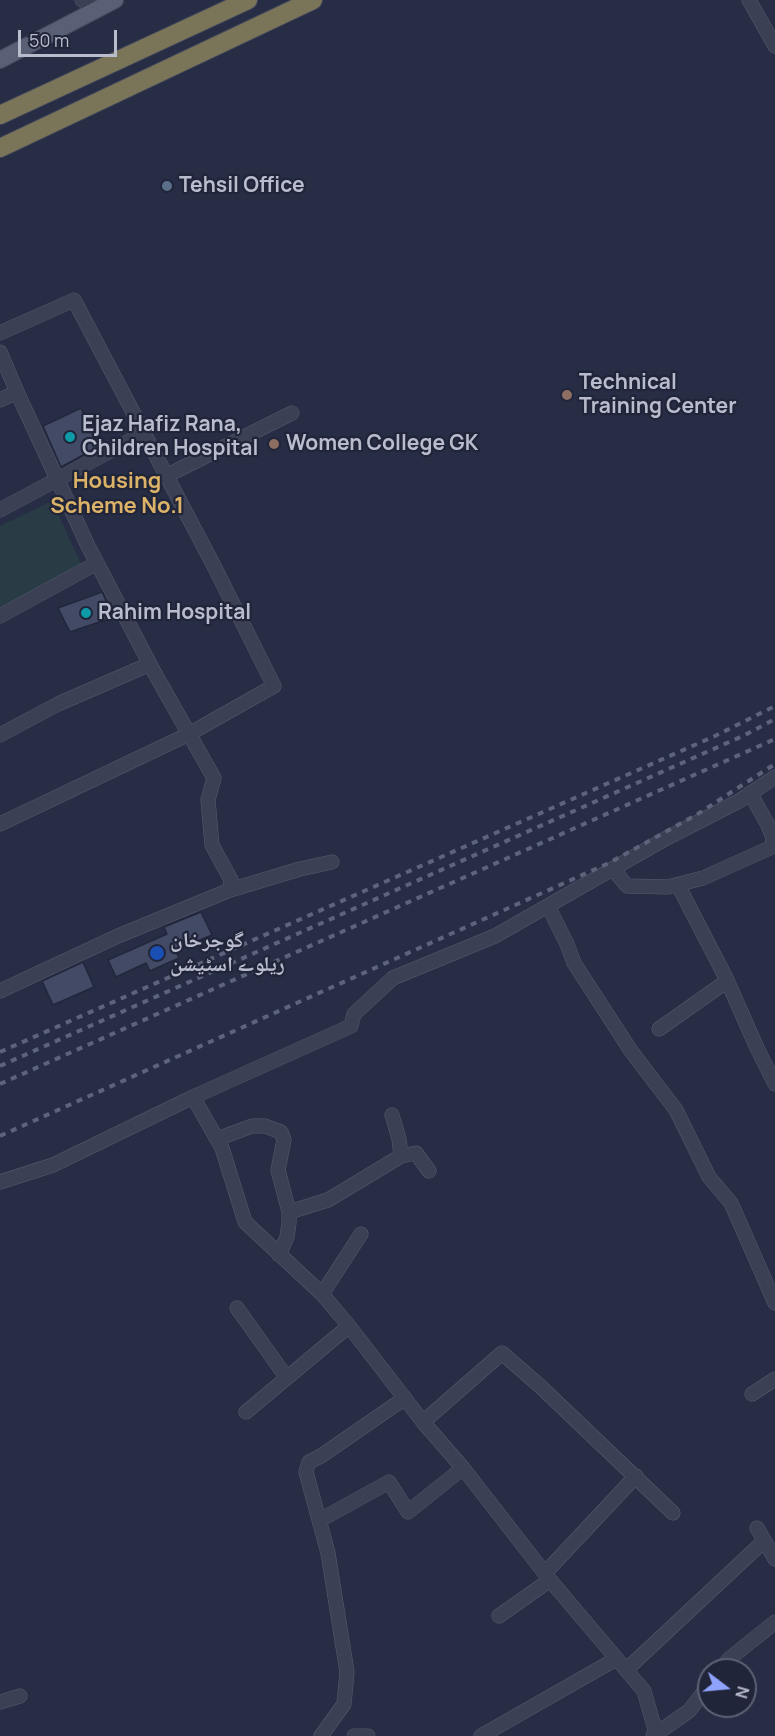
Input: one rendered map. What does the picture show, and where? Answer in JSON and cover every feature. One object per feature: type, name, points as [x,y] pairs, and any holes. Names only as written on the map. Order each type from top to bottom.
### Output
[{"type":"highway","points":[[0,115],[248,0]]},
{"type":"highway","points":[[0,148],[313,0]]},
{"type":"main road","points":[[0,60],[115,0]]},
{"type":"street","points":[[82,0],[96,10]]},
{"type":"street","points":[[749,0],[775,46]]},
{"type":"street","points":[[0,333],[74,300],[215,568],[274,686],[189,734],[0,824]]},
{"type":"street","points":[[0,352],[16,392],[97,563],[214,778],[208,800],[212,845],[231,880],[230,890]]},
{"type":"street","points":[[0,400],[16,392]]},
{"type":"street","points":[[166,476],[292,413]]},
{"type":"street","points":[[0,510],[144,433]]},
{"type":"street","points":[[0,616],[97,563]]},
{"type":"street","points":[[0,735],[58,705],[150,664]]},
{"type":"street","points":[[0,1182],[53,1165],[194,1096],[351,1026],[354,1014],[393,978],[495,936],[775,777]]},
{"type":"street","points":[[613,869],[627,886],[668,887],[703,878],[772,847],[773,838],[768,825],[750,793]]},
{"type":"street","points":[[0,991],[118,936],[230,890],[332,862]]},
{"type":"street","points":[[678,885],[727,981],[775,1084]]},
{"type":"street","points":[[549,906],[574,963],[626,1043],[676,1110],[709,1177],[731,1203],[775,1303]]},
{"type":"street","points":[[659,1029],[727,981]]},
{"type":"street","points":[[194,1096],[222,1148],[245,1222],[322,1294],[423,1422],[463,1468],[547,1577],[644,1691],[655,1735],[689,1711],[697,1700]]},
{"type":"street","points":[[392,1115],[397,1128],[401,1156]]},
{"type":"street","points":[[217,1139],[252,1126],[265,1126],[281,1132],[284,1140],[278,1170],[289,1212],[289,1230],[279,1255]]},
{"type":"street","points":[[289,1212],[328,1200],[401,1156],[416,1153],[429,1171]]},
{"type":"street","points":[[322,1294],[361,1234]]},
{"type":"street","points":[[237,1308],[287,1378]]},
{"type":"street","points":[[246,1412],[349,1326]]},
{"type":"street","points":[[423,1422],[502,1353],[673,1513]]},
{"type":"street","points":[[752,1394],[775,1380]]},
{"type":"street","points":[[321,1736],[344,1704],[347,1672],[328,1553],[306,1472],[309,1462],[405,1398]]},
{"type":"street","points":[[320,1520],[389,1482],[408,1512],[463,1468]]},
{"type":"street","points":[[499,1616],[547,1577],[636,1476]]},
{"type":"street","points":[[757,1528],[775,1560]]},
{"type":"street","points":[[626,1670],[764,1541]]},
{"type":"street","points":[[730,1658],[775,1622]]},
{"type":"street","points":[[481,1736],[616,1659]]},
{"type":"street","points":[[0,1702],[20,1696]]},
{"type":"street","points":[[354,1736],[368,1736]]},
{"type":"shaded area","points":[[52,501],[84,570],[0,607],[0,526]]},
{"type":"building","name":"Ejaz Hafiz Rana, Children Hospital","points":[[81,408],[98,447],[61,467],[43,426]]},
{"type":"building","name":"Rahim Hospital","points":[[102,592],[114,617],[70,632],[58,608]]},
{"type":"building","points":[[201,912],[212,935],[175,950],[179,958],[150,971],[146,963],[116,977],[108,960],[167,934],[164,927]]},
{"type":"building","points":[[83,962],[94,987],[53,1005],[42,981]]},
{"type":"railway","points":[[0,1052],[715,736],[775,706]]},
{"type":"railway","points":[[0,1066],[745,735],[775,719]]},
{"type":"railway","points":[[0,1084],[775,739]]},
{"type":"railway","points":[[0,1136],[609,863],[696,815],[775,764]]},
{"type":"place","name":"Tehsil Office","points":[[167,186]]},
{"type":"place","name":"Technical Training Center","points":[[567,395]]},
{"type":"place","name":"Ejaz Hafiz Rana, Children Hospital","points":[[70,437]]},
{"type":"place","name":"Women College GK","points":[[274,444]]},
{"type":"place","name":"Rahim Hospital","points":[[86,613]]},
{"type":"place","name":"گوجرخان ریلوے اسٹیشن","points":[[157,953]]},
{"type":"district","name":"Housing Scheme No.1","points":[[117,494]]}]
